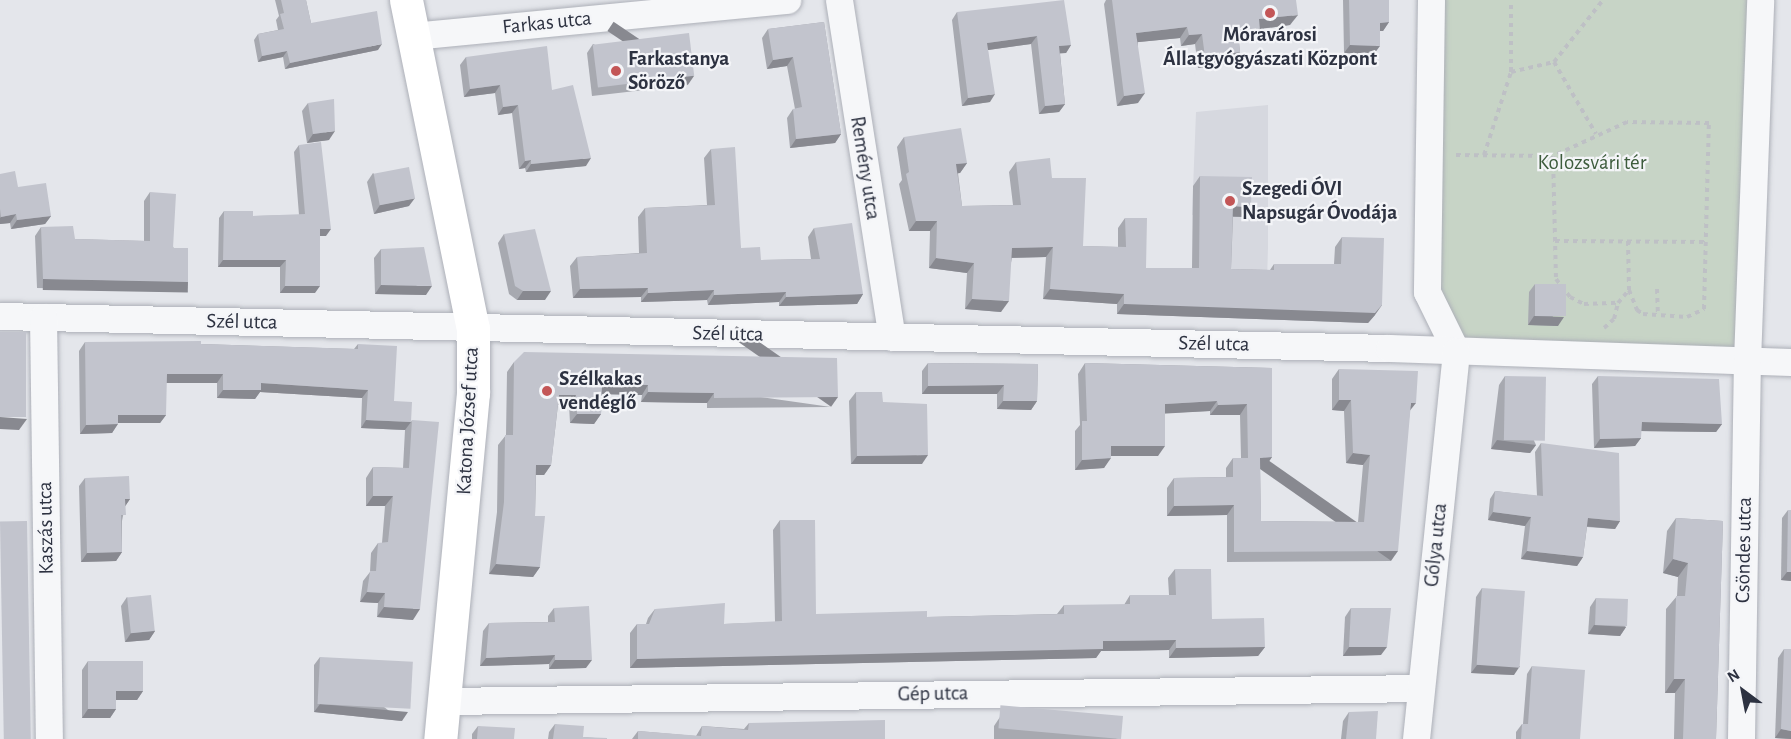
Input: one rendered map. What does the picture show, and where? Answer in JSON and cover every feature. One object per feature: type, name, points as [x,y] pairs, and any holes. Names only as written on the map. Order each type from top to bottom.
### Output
[{"type":"street","name":"Katona József utca","points":[[406,0],[473,328],[473,393],[440,739]]},
{"type":"street","name":"Farkas utca","points":[[414,36],[787,0]]},
{"type":"street","name":"Remény utca","points":[[839,0],[892,337]]},
{"type":"street","points":[[1431,0],[1427,292],[1456,351],[1791,362]]},
{"type":"street","points":[[1747,361],[1760,0]]},
{"type":"street","name":"Szél utca","points":[[0,316],[1456,351]]},
{"type":"street","name":"Kaszás utca","points":[[43,317],[48,739]]},
{"type":"street","name":"Gólya utca","points":[[1416,739],[1456,351]]},
{"type":"street","name":"Csöndes utca","points":[[1741,739],[1747,361]]},
{"type":"street","name":"Gép utca","points":[[444,701],[1421,688]]},
{"type":"path","points":[[1484,155],[1511,72],[1511,0]]},
{"type":"path","points":[[1511,72],[1554,62],[1603,0]]},
{"type":"path","points":[[1554,62],[1596,134]]},
{"type":"path","points":[[1452,154],[1553,156],[1596,134],[1627,122],[1708,123],[1704,309],[1695,316],[1658,316],[1637,310],[1629,290],[1628,241]]},
{"type":"path","points":[[1553,156],[1556,279],[1570,297],[1584,304],[1618,303]]},
{"type":"path","points":[[1555,241],[1707,242]]},
{"type":"path","points":[[1657,289],[1658,316]]},
{"type":"path","points":[[1604,328],[1614,319],[1618,303],[1629,290]]},
{"type":"shaded area","name":"Szegedi ÓVI Napsugár Óvodája","points":[[1268,105],[1266,317],[1193,250],[1199,216],[1192,215],[1196,112]]},
{"type":"green space","name":"Kolozsvári tér","points":[[1431,0],[1760,0],[1747,361],[1456,351],[1427,292]]},
{"type":"building","points":[[281,0],[306,0],[311,23],[377,11],[382,44],[290,63],[287,51],[262,56],[258,34],[284,29],[280,14],[284,13]]},
{"type":"building","points":[[1064,0],[1071,45],[1059,46],[1065,104],[1045,106],[1037,36],[987,43],[995,94],[968,98],[957,12]]},
{"type":"building","points":[[1112,0],[1296,0],[1298,15],[1259,19],[1260,30],[1238,33],[1240,52],[1205,57],[1202,34],[1189,35],[1187,27],[1136,33],[1145,93],[1124,96]]},
{"type":"building","points":[[1349,0],[1389,0],[1389,22],[1380,23],[1380,46],[1350,45]]},
{"type":"building","points":[[824,22],[841,134],[796,139],[793,109],[802,107],[793,57],[773,60],[768,29]]},
{"type":"building","points":[[689,33],[694,76],[598,88],[593,45]]},
{"type":"building","points":[[547,46],[552,90],[573,85],[591,158],[531,164],[531,160],[525,161],[518,105],[503,107],[500,85],[470,89],[466,57]]},
{"type":"building","points":[[334,99],[335,131],[313,134],[308,103]]},
{"type":"building","points":[[961,128],[967,163],[956,164],[962,206],[1021,205],[1016,162],[1050,158],[1052,178],[1086,178],[1083,246],[1126,247],[1125,218],[1147,218],[1146,268],[1199,268],[1200,176],[1252,177],[1251,207],[1233,206],[1231,269],[1274,270],[1274,264],[1341,264],[1342,237],[1384,238],[1382,305],[1375,313],[1124,304],[1124,294],[1050,289],[1053,247],[1012,248],[1009,301],[972,299],[974,263],[936,258],[937,221],[916,221],[906,174],[909,172],[904,137]]},
{"type":"building","points":[[321,142],[331,229],[320,229],[320,286],[285,286],[286,260],[223,260],[224,211],[253,211],[253,216],[305,214],[299,145]]},
{"type":"building","points":[[735,147],[741,248],[760,247],[761,260],[820,259],[814,228],[852,223],[863,294],[786,297],[786,292],[714,295],[714,290],[648,293],[648,288],[580,289],[577,257],[647,253],[645,208],[715,205],[711,149]]},
{"type":"building","points":[[409,167],[415,198],[380,205],[374,174]]},
{"type":"building","points":[[15,171],[18,187],[46,183],[51,216],[17,220],[16,214],[1,217],[0,174]]},
{"type":"building","points":[[150,192],[176,194],[173,248],[188,248],[188,282],[43,279],[41,227],[73,226],[75,239],[150,241]]},
{"type":"building","points":[[535,229],[551,291],[523,291],[515,286],[504,234]]},
{"type":"building","points":[[424,247],[432,286],[381,285],[381,249]]},
{"type":"building","points":[[1535,284],[1566,284],[1566,316],[1535,316]]},
{"type":"building","points":[[0,332],[26,332],[26,417],[0,417]]},
{"type":"building","points":[[201,341],[201,344],[358,349],[358,344],[397,346],[394,401],[412,402],[411,422],[366,420],[368,390],[261,383],[261,390],[223,390],[223,374],[167,374],[166,415],[118,415],[118,424],[86,425],[85,342]]},
{"type":"building","points":[[524,352],[837,358],[838,397],[714,398],[714,393],[648,392],[648,385],[602,384],[601,414],[577,414],[576,395],[559,395],[551,465],[536,465],[535,516],[545,516],[540,567],[496,564],[504,502],[505,435],[513,435],[514,362]]},
{"type":"building","points":[[928,363],[1038,364],[1037,401],[1003,401],[1004,385],[928,386]]},
{"type":"building","points":[[1085,363],[1272,368],[1272,457],[1260,458],[1261,521],[1364,522],[1370,455],[1353,453],[1351,400],[1339,400],[1339,369],[1418,371],[1416,403],[1411,403],[1398,551],[1234,552],[1234,505],[1174,506],[1174,478],[1233,477],[1233,458],[1248,458],[1247,404],[1218,405],[1217,401],[1165,404],[1165,446],[1111,446],[1111,458],[1082,460],[1082,421],[1087,421]]},
{"type":"building","points":[[1505,376],[1546,377],[1545,441],[1504,440]]},
{"type":"building","points":[[1598,376],[1719,379],[1722,424],[1642,422],[1641,438],[1600,439]]},
{"type":"building","points":[[856,392],[882,392],[883,402],[927,404],[928,455],[857,456]]},
{"type":"building","points":[[412,420],[439,422],[420,609],[384,607],[385,593],[367,592],[370,571],[376,571],[378,543],[388,542],[393,496],[373,496],[373,467],[409,468]]},
{"type":"building","points":[[1541,443],[1619,453],[1620,521],[1588,518],[1583,557],[1527,551],[1531,517],[1493,512],[1495,491],[1543,496]]},
{"type":"building","points":[[129,476],[130,499],[125,499],[126,515],[121,515],[122,552],[87,553],[85,478]]},
{"type":"building","points":[[1788,510],[1791,510],[1791,572],[1787,572]]},
{"type":"building","points":[[1676,518],[1723,521],[1716,739],[1683,739],[1685,679],[1674,679],[1676,596],[1685,596],[1688,563],[1673,559]]},
{"type":"building","points":[[780,520],[815,520],[816,614],[927,611],[927,617],[1064,614],[1064,605],[1130,604],[1130,595],[1176,595],[1175,569],[1211,569],[1212,619],[1264,618],[1265,647],[1176,648],[1176,640],[1103,641],[1103,649],[637,659],[637,624],[649,624],[655,609],[725,603],[724,624],[782,621]]},
{"type":"building","points":[[0,521],[27,521],[31,739],[4,739]]},
{"type":"building","points":[[1482,588],[1525,591],[1520,668],[1477,665]]},
{"type":"building","points":[[151,595],[155,631],[131,633],[127,598]]},
{"type":"building","points":[[1596,598],[1628,599],[1627,626],[1595,625]]},
{"type":"building","points":[[589,606],[592,660],[555,660],[555,655],[486,658],[489,623],[555,622],[554,608]]},
{"type":"building","points":[[1351,608],[1391,608],[1387,647],[1349,647]]},
{"type":"building","points":[[1784,649],[1791,649],[1791,731],[1781,729]]},
{"type":"building","points":[[320,657],[413,662],[410,709],[318,704]]},
{"type":"building","points":[[88,661],[143,661],[143,691],[116,691],[116,709],[88,709]]},
{"type":"building","points":[[1532,666],[1585,670],[1580,739],[1521,739],[1522,724],[1528,724]]},
{"type":"building","points":[[1000,705],[1123,716],[1121,739],[998,728]]},
{"type":"building","points":[[1378,711],[1376,739],[1346,739],[1349,712]]},
{"type":"building","points":[[885,720],[885,739],[638,739],[638,731],[701,736],[702,726],[748,730],[749,723]]},
{"type":"building","points":[[555,724],[584,726],[583,737],[607,739],[553,739]]},
{"type":"building","points":[[478,726],[515,728],[514,739],[477,739]]},
{"type":"place","name":"Móravárosi Állatgyógyászati Központ","points":[[1270,13]]},
{"type":"place","name":"Farkastanya Söröző","points":[[616,71]]},
{"type":"place","name":"Szegedi ÓVI Napsugár Óvodája","points":[[1230,201]]},
{"type":"place","name":"Szélkakas vendéglő","points":[[547,391]]}]
